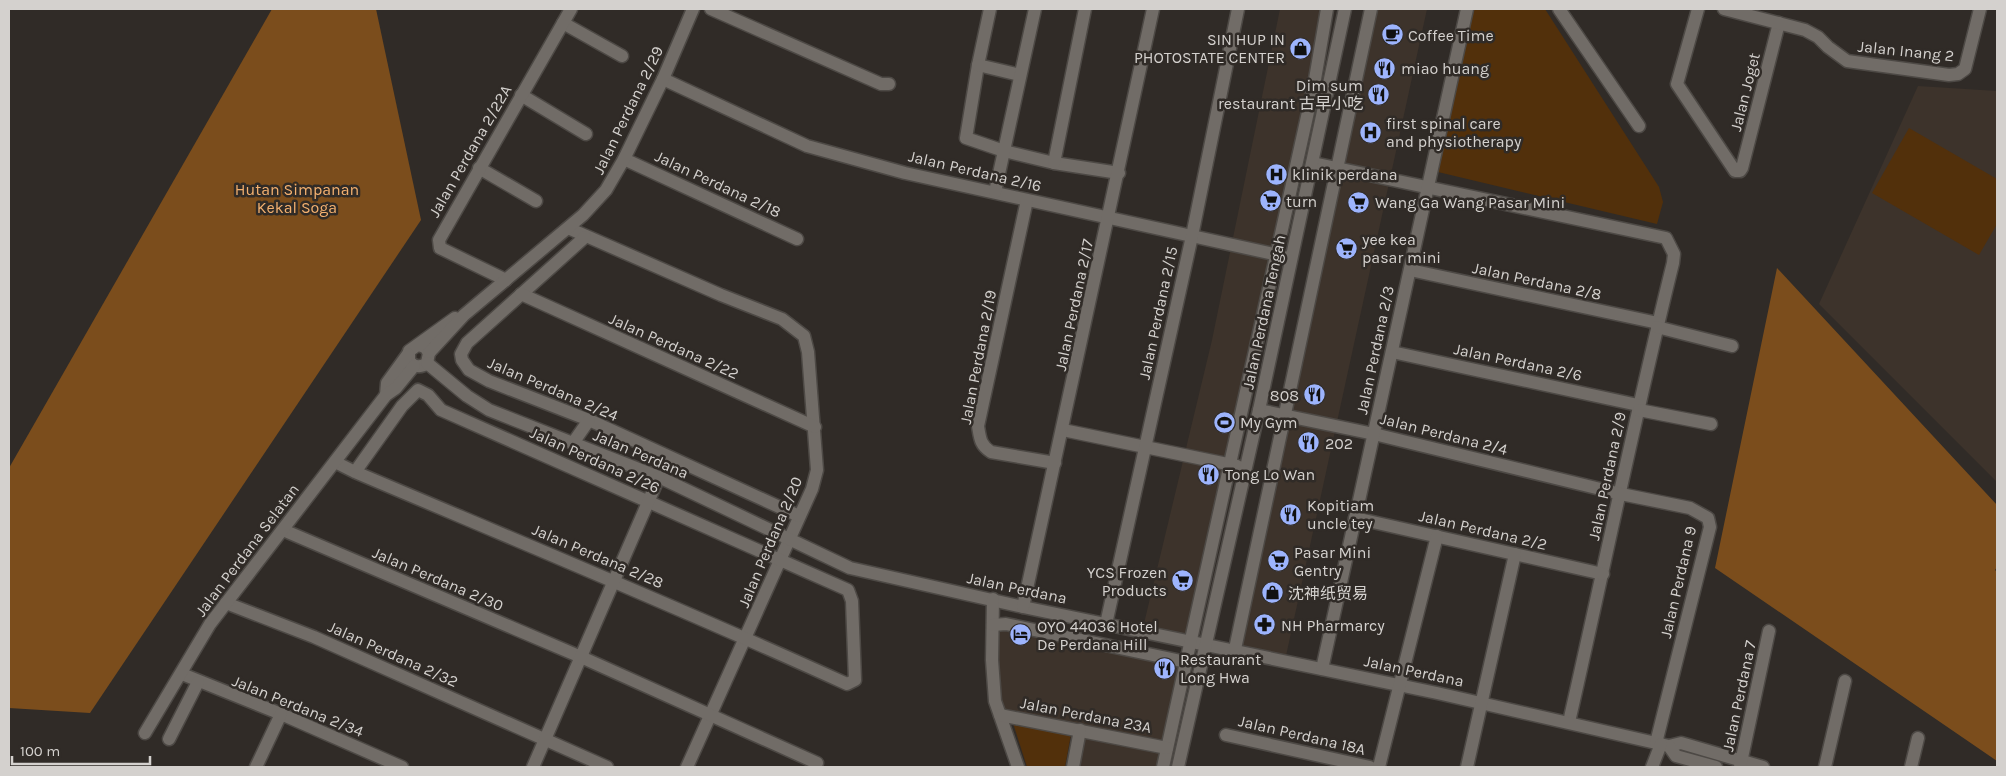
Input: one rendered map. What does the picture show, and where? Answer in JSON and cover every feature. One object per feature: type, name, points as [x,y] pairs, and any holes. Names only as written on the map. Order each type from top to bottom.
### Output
[{"type":"street","name":"Jalan Perdana 2/22A","points":[[506,280],[438,245],[441,234],[572,9]]},
{"type":"street","name":"Jalan Perdana 2/29","points":[[419,356],[455,318],[464,315],[568,228],[606,190],[624,159],[663,79],[693,9]]},
{"type":"street","points":[[711,9],[864,77],[881,84],[890,84]]},
{"type":"street","points":[[990,9],[978,65],[966,138],[1004,151],[1054,163],[1119,173]]},
{"type":"street","points":[[995,192],[1035,9]]},
{"type":"street","points":[[1054,163],[1085,9]]},
{"type":"street","name":"Jalan Perdana 2/17","points":[[1024,607],[1110,218],[1153,9]]},
{"type":"street","name":"Jalan Perdana 2/15","points":[[1106,624],[1192,236],[1238,9]]},
{"type":"street","points":[[1163,767],[1314,85],[1327,9]]},
{"type":"street","name":"Jalan Perdana Tengah","points":[[1178,767],[1244,468],[1259,410],[1345,9]]},
{"type":"street","points":[[1235,649],[1371,9]]},
{"type":"street","name":"Jalan Perdana 2/3","points":[[1322,669],[1467,9]]},
{"type":"street","points":[[1559,9],[1639,126]]},
{"type":"street","name":"Jalan Joget","points":[[1698,9],[1677,84],[1735,171],[1740,171],[1742,168],[1779,23]]},
{"type":"street","name":"Jalan Inang 2","points":[[1724,9],[1806,30],[1818,37],[1847,61],[1958,74],[1964,69],[1980,9]]},
{"type":"street","points":[[563,23],[622,56]]},
{"type":"street","points":[[978,65],[1020,76]]},
{"type":"street","name":"Jalan Perdana 2/16","points":[[663,79],[807,146],[905,173],[1292,258]]},
{"type":"street","points":[[521,95],[586,134]]},
{"type":"street","name":"Jalan Perdana 2/18","points":[[624,159],[797,240]]},
{"type":"street","points":[[1313,163],[1428,187]]},
{"type":"street","points":[[479,168],[536,201]]},
{"type":"street","name":"Jalan Perdana 2/9","points":[[1428,187],[1666,238],[1672,247],[1673,263],[1638,408],[1621,494],[1569,722]]},
{"type":"street","name":"Jalan Perdana 2/19","points":[[1027,200],[978,426],[983,446],[991,452],[1055,463]]},
{"type":"street","name":"Jalan Perdana 2/20","points":[[568,228],[585,237],[782,319],[804,336],[808,352],[817,470],[812,489],[687,767]]},
{"type":"street","name":"Jalan Perdana 2/24","points":[[585,237],[467,343],[461,354],[462,360],[469,370],[489,381],[589,420],[799,516]]},
{"type":"street","name":"Jalan Perdana 2/8","points":[[1410,270],[1657,325],[1732,346]]},
{"type":"street","name":"Jalan Perdana 2/22","points":[[521,294],[815,427]]},
{"type":"street","name":"Jalan Perdana 2/6","points":[[1392,352],[1711,424]]},
{"type":"street","name":"Jalan Perdana Selatan","points":[[145,732],[182,674],[200,639],[386,395],[387,383],[419,356]]},
{"type":"street","name":"Jalan Perdana","points":[[419,356],[467,396],[489,410],[659,477],[850,568],[1024,607],[1235,649],[1481,702],[1662,744],[1681,743],[1741,764],[1763,767]]},
{"type":"street","name":"Jalan Perdana 2/26","points":[[355,472],[402,406],[418,390],[428,395],[441,410],[843,587],[851,594],[856,676],[852,683],[847,684]]},
{"type":"street","name":"Jalan Perdana 2/4","points":[[1259,410],[1374,434],[1621,494]]},
{"type":"street","points":[[574,443],[589,420]]},
{"type":"street","points":[[1063,430],[1244,468]]},
{"type":"street","name":"Jalan Perdana 2/28","points":[[335,462],[615,580],[847,684]]},
{"type":"street","points":[[534,767],[551,743],[586,659],[615,580],[659,477]]},
{"type":"street","name":"Jalan Perdana 9","points":[[1621,494],[1701,512],[1708,518],[1710,527],[1662,744],[1652,767]]},
{"type":"street","name":"Jalan Perdana 2/2","points":[[1355,518],[1603,574]]},
{"type":"street","name":"Jalan Perdana 2/30","points":[[283,530],[586,659],[817,763]]},
{"type":"street","points":[[1379,767],[1437,536]]},
{"type":"street","points":[[1466,767],[1515,554]]},
{"type":"street","points":[[993,599],[992,683],[1000,715],[1018,767]]},
{"type":"street","name":"Jalan Perdana 2/32","points":[[226,604],[314,637],[607,767]]},
{"type":"street","points":[[993,625],[1006,624],[1186,662]]},
{"type":"street","name":"Jalan Perdana 7","points":[[1741,764],[1769,632]]},
{"type":"street","name":"Jalan Perdana 2/34","points":[[182,674],[281,714],[402,767]]},
{"type":"street","points":[[1825,767],[1844,681]]},
{"type":"street","points":[[169,739],[198,682]]},
{"type":"street","points":[[256,767],[281,714]]},
{"type":"street","name":"Jalan Perdana 23A","points":[[1000,715],[1167,748]]},
{"type":"street","points":[[1073,767],[1080,730]]},
{"type":"street","name":"Jalan Perdana 18A","points":[[1226,735],[1370,767]]},
{"type":"street","points":[[1911,767],[1918,738]]},
{"type":"street","name":"Jalan Perdana","points":[[1662,744],[1676,756],[1716,767]]},
{"type":"shaded area","points":[[1280,9],[1330,9],[1193,646],[1141,636],[1212,340]]},
{"type":"shaded area","points":[[1368,9],[1427,9],[1284,665],[1231,654]]},
{"type":"shaded area","points":[[1474,9],[1545,9],[1659,187],[1663,202],[1657,224],[1438,172]]},
{"type":"shaded area","points":[[1918,86],[1997,91],[1997,482],[1819,304]]},
{"type":"shaded area","points":[[1909,128],[1997,179],[1997,224],[1979,255],[1872,193]]},
{"type":"shaded area","points":[[989,621],[1189,660],[1167,767],[1070,767],[1076,733],[998,718]]},
{"type":"shaded area","points":[[1012,720],[1071,734],[1065,767],[1027,767]]},
{"type":"green space","name":"Hutan Simpanan Kekal Soga","points":[[272,9],[376,9],[421,220],[90,713],[9,708],[9,468]]},
{"type":"green space","points":[[1777,268],[1997,505],[1997,567],[1995,570],[1997,572],[1997,761],[1715,568]]},
{"type":"place","name":"Coffee Time","points":[[1392,35]]},
{"type":"place","name":"SIN HUP IN PHOTOSTATE CENTER","points":[[1301,48]]},
{"type":"place","name":"miao huang","points":[[1385,68]]},
{"type":"place","name":"Dim sum restaurant 古早小吃","points":[[1379,94]]},
{"type":"place","name":"first spinal care and physiotherapy","points":[[1370,132]]},
{"type":"place","name":"klinik perdana","points":[[1276,174]]},
{"type":"place","name":"turn","points":[[1270,201]]},
{"type":"place","name":"Wang Ga Wang Pasar Mini","points":[[1359,202]]},
{"type":"place","name":"yee kea pasar mini","points":[[1346,248]]},
{"type":"place","name":"808","points":[[1315,395]]},
{"type":"place","name":"My Gym","points":[[1224,422]]},
{"type":"place","name":"202","points":[[1309,443]]},
{"type":"place","name":"Tong Lo Wan","points":[[1209,474]]},
{"type":"place","name":"Kopitiam uncle tey","points":[[1291,514]]},
{"type":"place","name":"Pasar Mini Gentry","points":[[1278,561]]},
{"type":"place","name":"YCS Frozen Products","points":[[1183,581]]},
{"type":"place","name":"沈神纸贸易","points":[[1272,593]]},
{"type":"place","name":"NH Pharmarcy","points":[[1265,625]]},
{"type":"place","name":"OYO 44036 Hotel De Perdana Hill","points":[[1021,635]]},
{"type":"place","name":"Restaurant Long Hwa","points":[[1164,668]]}]
